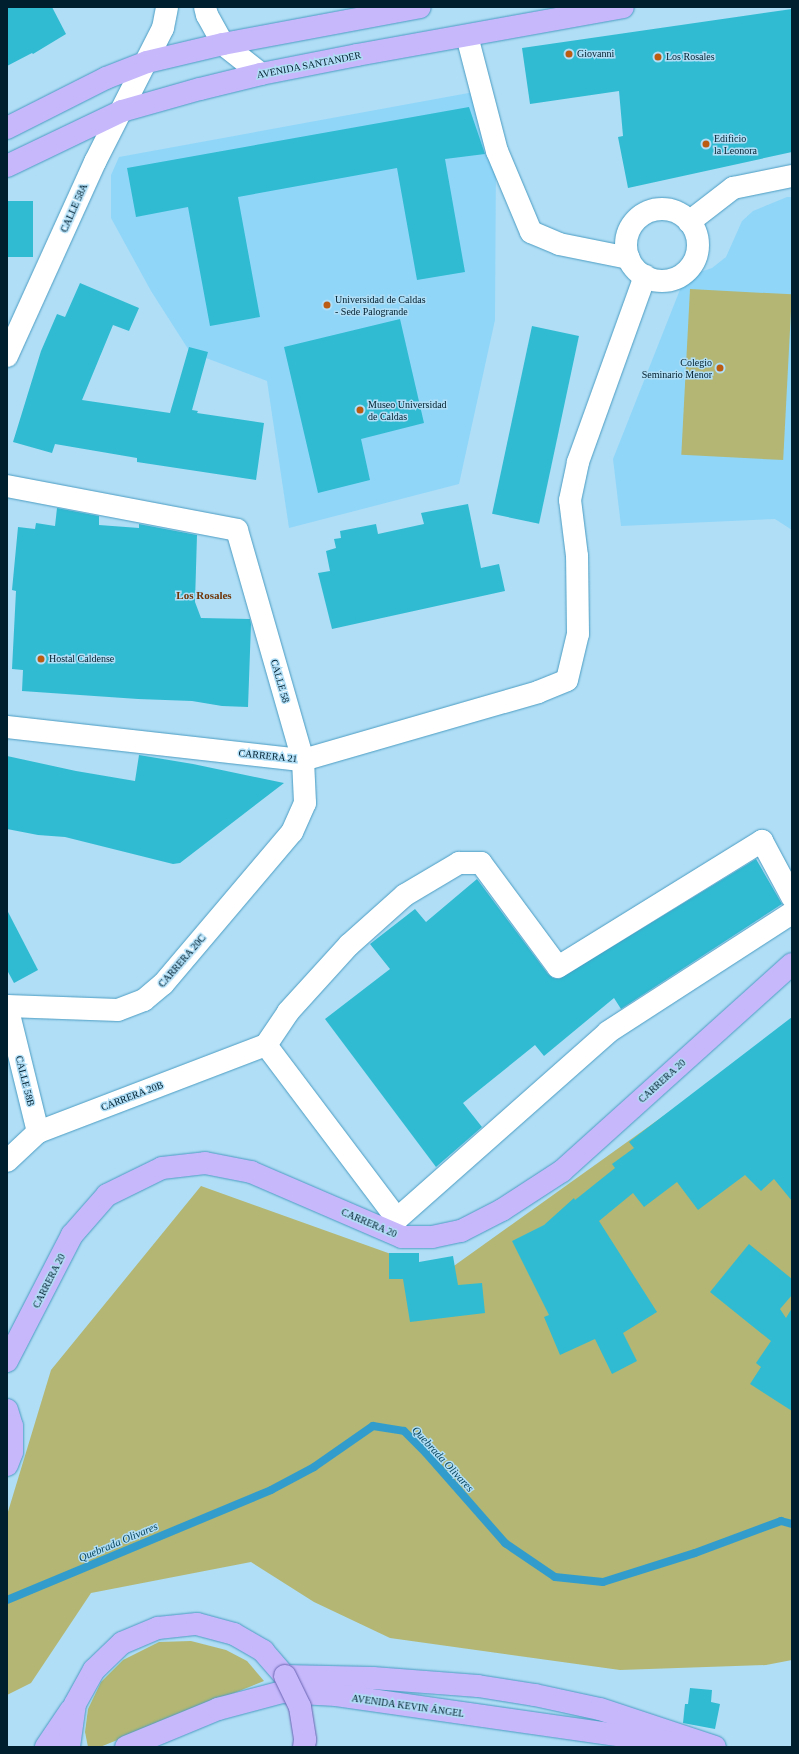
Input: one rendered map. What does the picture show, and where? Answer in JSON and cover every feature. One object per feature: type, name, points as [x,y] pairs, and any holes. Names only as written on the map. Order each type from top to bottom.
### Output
[{"type":"main road","points":[[7,128],[106,78],[147,62],[223,44],[420,7]]},
{"type":"main road","name":"AVENIDA SANTANDER","points":[[7,166],[122,111],[261,74],[623,7]]},
{"type":"main road","name":"CARRERA 20","points":[[7,1361],[72,1234],[107,1195],[162,1168],[205,1163],[251,1172],[402,1237],[432,1237],[462,1231],[502,1210],[562,1171],[792,964]]},
{"type":"main road","points":[[7,1410],[12,1426],[9,1454]]},
{"type":"main road","points":[[46,1747],[75,1704],[94,1670],[122,1643],[158,1628],[197,1624],[234,1634],[263,1651],[285,1676],[300,1707],[305,1740],[304,1747]]},
{"type":"main road","points":[[285,1676],[373,1678],[478,1686],[536,1695],[600,1709],[715,1747]]},
{"type":"main road","name":"AVENIDA KEVIN ÁNGEL","points":[[126,1747],[218,1710],[282,1692],[336,1695],[697,1747]]},
{"type":"main road","points":[[69,1747],[75,1704]]},
{"type":"street","points":[[147,62],[163,28],[167,7]]},
{"type":"street","points":[[205,7],[207,15],[223,44],[261,74]]},
{"type":"street","points":[[467,36],[497,151],[531,232],[559,244],[629,258]]},
{"type":"street","name":"CALLE 58A","points":[[7,356],[95,162],[147,62]]},
{"type":"street","points":[[689,222],[733,188],[792,176]]},
{"type":"street","points":[[655,210],[668,210],[680,214],[689,222],[696,232],[698,245],[696,257],[690,268],[680,276],[669,280],[656,281],[645,276],[635,268],[629,258],[626,246],[628,233],[634,222],[644,214],[655,210]]},
{"type":"street","name":"CARRERA 21","points":[[7,727],[303,760],[538,692],[567,680],[578,634],[577,556],[570,500],[578,462],[645,276]]},
{"type":"street","name":"CALLE 58","points":[[7,486],[237,530],[303,760],[305,803],[292,832]]},
{"type":"street","name":"CARRERA 20C","points":[[7,1006],[118,1010],[144,1000],[163,984],[292,832]]},
{"type":"street","points":[[792,896],[762,841],[558,967],[481,863],[459,863],[405,895],[349,945],[288,1012],[266,1044],[397,1219],[608,1032],[792,913]]},
{"type":"street","name":"CALLE 58B","points":[[7,1006],[38,1132]]},
{"type":"street","name":"CARRERA 20B","points":[[7,1160],[38,1132],[266,1044]]},
{"type":"shaded area","name":"Universidad de Caldas - Sede Palogrande","points":[[474,92],[496,163],[495,320],[459,484],[289,528],[267,381],[190,352],[151,291],[111,218],[111,175],[119,157]]},
{"type":"shaded area","name":"Colegio Seminario Menor","points":[[787,197],[792,197],[792,530],[775,519],[621,526],[613,459],[685,277],[712,268],[726,257],[742,221],[753,211]]},
{"type":"green space","points":[[690,289],[792,294],[783,460],[681,455]]},
{"type":"green space","points":[[792,1024],[792,1660],[766,1665],[620,1670],[390,1638],[314,1602],[251,1562],[91,1593],[31,1683],[7,1695],[7,1515],[51,1370],[201,1186],[444,1273]]},
{"type":"green space","points":[[191,1641],[226,1650],[247,1661],[264,1681],[100,1747],[88,1747],[85,1732],[88,1709],[101,1682],[123,1660],[159,1642]]},
{"type":"building","points":[[7,7],[52,7],[66,34],[33,54],[32,53],[7,66]]},
{"type":"building","points":[[792,9],[792,152],[628,188],[618,137],[623,136],[619,91],[530,104],[522,48]]},
{"type":"building","points":[[469,107],[485,154],[445,159],[465,272],[417,280],[397,168],[238,197],[260,317],[210,326],[188,207],[136,217],[127,168]]},
{"type":"building","points":[[7,201],[33,201],[33,257],[7,257]]},
{"type":"building","points":[[80,283],[139,308],[129,331],[113,325],[82,400],[170,413],[189,347],[208,352],[192,410],[198,411],[197,413],[264,423],[256,480],[137,462],[137,458],[55,444],[52,453],[13,442],[41,351],[57,314],[65,317]]},
{"type":"building","name":"Museo Universidad de Caldas","points":[[400,319],[424,423],[361,439],[370,480],[318,493],[284,347]]},
{"type":"building","points":[[532,326],[579,336],[539,524],[492,514]]},
{"type":"building","points":[[468,504],[481,568],[499,564],[505,591],[332,629],[318,573],[330,571],[326,551],[336,548],[334,539],[341,538],[340,531],[376,524],[378,534],[424,524],[421,513]]},
{"type":"building","points":[[57,508],[99,516],[99,525],[139,528],[139,524],[197,535],[195,602],[201,618],[250,619],[248,707],[222,706],[192,701],[22,691],[23,670],[12,669],[16,591],[12,590],[18,527],[35,529],[36,523],[55,526]]},
{"type":"building","points":[[139,755],[193,764],[284,783],[180,863],[173,864],[65,837],[38,835],[7,829],[7,756],[76,771],[135,781]]},
{"type":"building","points":[[756,859],[782,904],[621,1009],[614,998],[544,1056],[535,1045],[463,1103],[482,1127],[436,1167],[325,1019],[390,969],[370,944],[415,909],[426,922],[477,879],[548,974],[553,978],[559,979]]},
{"type":"building","points":[[7,910],[38,970],[14,983],[7,970]]},
{"type":"building","points":[[792,1017],[792,1201],[774,1179],[761,1191],[745,1175],[698,1210],[677,1182],[644,1207],[633,1193],[599,1221],[657,1312],[623,1333],[637,1361],[612,1374],[595,1339],[560,1355],[544,1317],[549,1315],[512,1241],[544,1225],[574,1198],[575,1200],[615,1168],[612,1164],[634,1148],[629,1142]]},
{"type":"building","points":[[749,1244],[792,1279],[792,1295],[780,1309],[786,1318],[792,1308],[792,1411],[750,1384],[761,1367],[756,1363],[771,1341],[710,1292]]},
{"type":"building","points":[[389,1253],[419,1253],[419,1262],[453,1256],[458,1285],[482,1283],[485,1313],[410,1322],[403,1279],[389,1279]]},
{"type":"building","points":[[690,1688],[712,1690],[711,1702],[720,1704],[715,1729],[683,1723],[685,1704],[688,1704]]},
{"type":"waterway","name":"Quebrada Olivares","points":[[7,1600],[271,1490],[314,1467],[373,1426],[404,1431],[426,1453],[505,1543],[555,1577],[603,1582],[695,1553],[781,1521],[792,1524]]},
{"type":"place","name":"Giovanni","points":[[569,54]]},
{"type":"place","name":"Los Rosales","points":[[658,57]]},
{"type":"place","name":"Edificio la Leonora","points":[[706,144]]},
{"type":"place","name":"Universidad de Caldas - Sede Palogrande","points":[[327,305]]},
{"type":"place","name":"Colegio Seminario Menor","points":[[720,368]]},
{"type":"place","name":"Museo Universidad de Caldas","points":[[360,410]]},
{"type":"place","name":"Hostal Caldense","points":[[41,659]]},
{"type":"district","name":"Los Rosales","points":[[204,595]]}]
